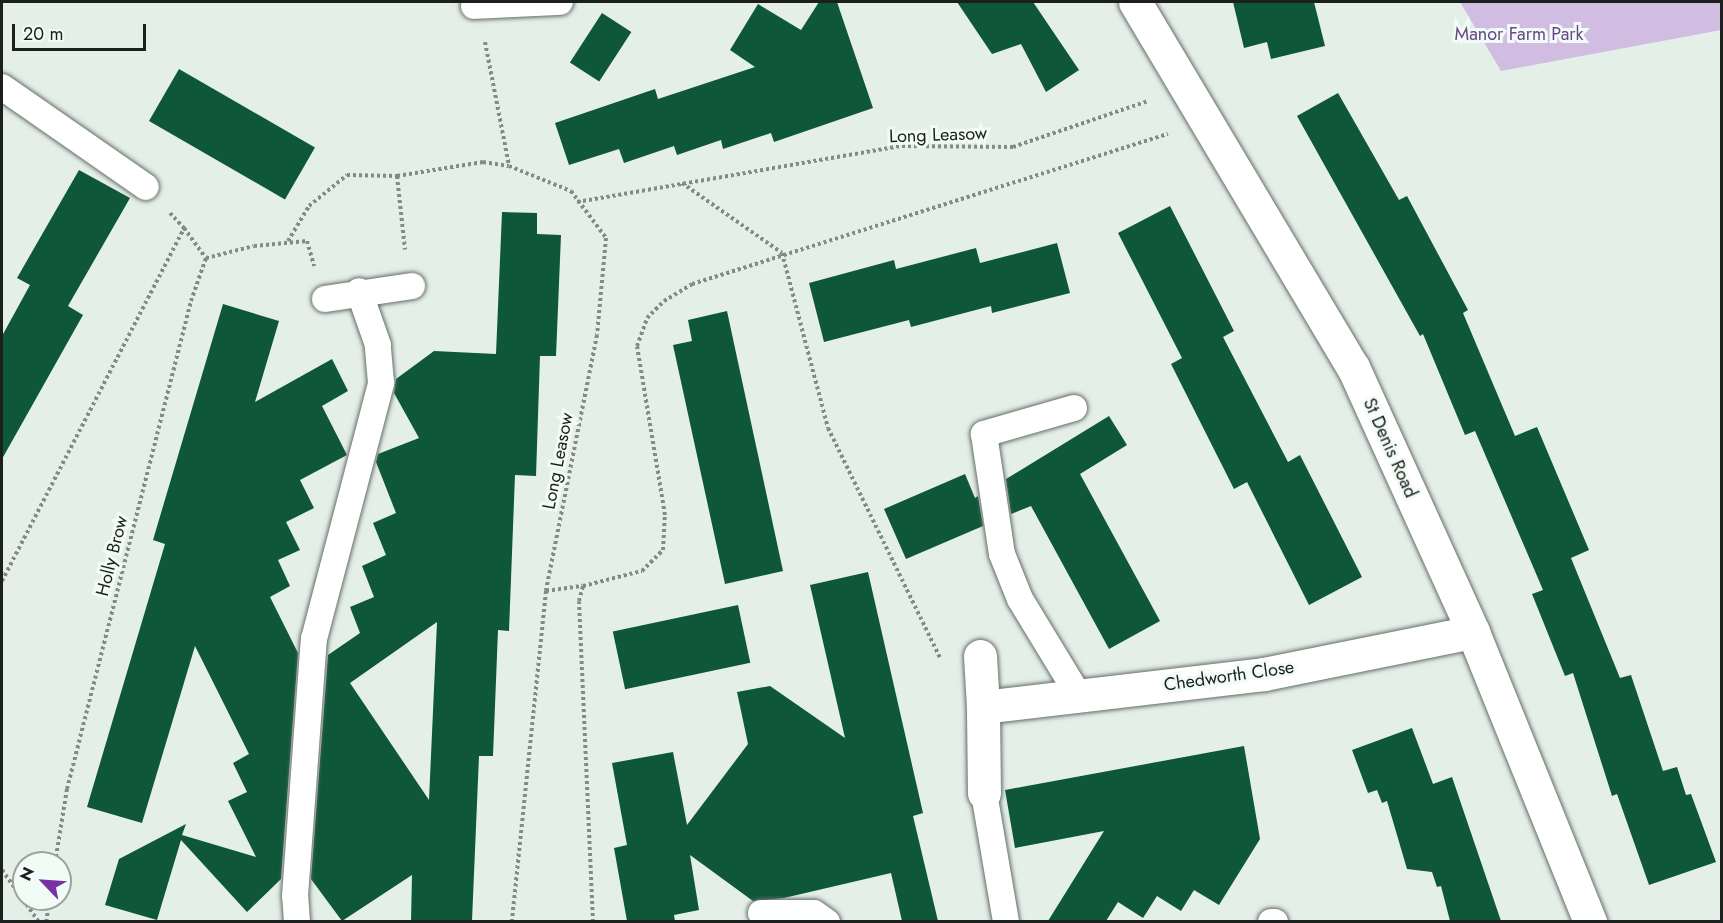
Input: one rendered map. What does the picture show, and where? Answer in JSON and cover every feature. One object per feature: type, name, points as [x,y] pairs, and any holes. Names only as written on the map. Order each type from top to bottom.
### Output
[{"type":"street","name":"St Denis Road","points":[[1135,2],[1188,87],[1206,122],[1353,367],[1473,632],[1590,921]]},
{"type":"street","name":"Chedworth Close","points":[[983,707],[1264,674],[1473,632]]},
{"type":"street","points":[[980,656],[984,793]]},
{"type":"lane","points":[[476,10],[560,2]]},
{"type":"lane","points":[[2,87],[146,187]]},
{"type":"lane","points":[[325,299],[359,291],[412,286]]},
{"type":"lane","points":[[297,921],[296,896],[314,639],[381,383],[378,345],[359,291]]},
{"type":"lane","points":[[1074,408],[984,434],[1002,554],[1020,599],[1079,696]]},
{"type":"lane","points":[[984,793],[1006,921]]},
{"type":"lane","points":[[761,913],[814,913],[827,921]]},
{"type":"path","points":[[476,10],[509,166]]},
{"type":"path","name":"Long Leasow","points":[[577,202],[902,146],[1013,147],[1188,87]]},
{"type":"path","points":[[546,591],[583,586],[642,571],[663,549],[665,515],[637,346],[647,318],[664,301],[692,284],[782,253],[1206,122]]},
{"type":"path","name":"Long Leasow","points":[[206,258],[288,241],[309,206],[347,175],[397,176],[483,162],[509,166],[571,190],[577,202],[606,237],[597,334],[546,591],[512,921]]},
{"type":"path","points":[[397,176],[412,286]]},
{"type":"path","points":[[681,183],[782,253],[828,428],[939,658],[980,656]]},
{"type":"path","points":[[2,581],[184,228],[206,258]]},
{"type":"path","name":"Holly Brow","points":[[58,851],[67,789],[191,301],[206,258]]},
{"type":"path","points":[[583,586],[579,601],[593,921]]},
{"type":"path","points":[[2,870],[39,921]]},
{"type":"green space","name":"Manor Farm Park","points":[[1460,2],[1721,2],[1721,30],[1501,71]]},
{"type":"building","points":[[819,2],[837,2],[873,108],[774,142],[771,133],[723,149],[721,140],[677,155],[674,146],[624,163],[619,149],[569,165],[555,123],[655,89],[658,99],[755,67],[730,50],[758,4],[801,30]]},
{"type":"building","points":[[957,2],[1033,2],[1079,70],[1046,92],[1021,44],[992,54]]},
{"type":"building","points":[[1233,2],[1314,2],[1325,46],[1271,59],[1267,42],[1244,48]]},
{"type":"building","points":[[602,13],[631,32],[599,82],[570,62]]},
{"type":"building","points":[[179,69],[315,148],[285,199],[149,121]]},
{"type":"building","points":[[1338,93],[1399,200],[1407,196],[1468,310],[1463,313],[1515,436],[1537,427],[1589,550],[1571,558],[1620,678],[1631,675],[1663,771],[1677,767],[1686,795],[1691,794],[1716,862],[1649,885],[1617,794],[1612,796],[1573,673],[1565,676],[1532,594],[1543,590],[1475,431],[1465,435],[1423,334],[1420,336],[1297,116]]},
{"type":"building","points":[[79,170],[130,198],[68,306],[83,315],[2,459],[2,336],[30,285],[17,278]]},
{"type":"building","points":[[1170,206],[1234,331],[1223,337],[1288,462],[1300,455],[1362,577],[1309,605],[1247,482],[1234,489],[1171,364],[1182,358],[1118,233]]},
{"type":"building","points":[[502,212],[537,213],[537,234],[561,235],[556,356],[540,356],[536,476],[515,475],[509,631],[498,630],[493,756],[479,756],[472,921],[411,921],[412,875],[342,921],[311,879],[328,655],[360,633],[350,607],[374,597],[362,566],[386,555],[373,523],[396,513],[376,462],[378,454],[419,438],[394,393],[396,379],[434,351],[496,354]],"holes":[[[437,622],[429,800],[350,683]]]},
{"type":"building","points":[[1057,243],[1070,293],[992,313],[991,306],[911,327],[909,320],[824,342],[809,283],[894,260],[896,269],[976,248],[980,263]]},
{"type":"building","points":[[223,304],[279,321],[255,402],[332,359],[348,391],[322,406],[347,455],[300,480],[314,508],[286,522],[300,550],[278,560],[290,586],[270,597],[298,653],[281,879],[247,912],[181,840],[157,920],[105,905],[119,859],[186,824],[182,835],[256,857],[228,801],[247,792],[233,763],[249,754],[195,646],[142,823],[87,807],[165,544],[153,540]]},
{"type":"building","points":[[727,311],[783,571],[725,584],[673,345],[692,341],[688,320]]},
{"type":"building","points":[[1109,416],[1127,445],[1080,474],[1160,621],[1109,649],[1031,506],[1011,514],[1006,479]]},
{"type":"building","points":[[965,474],[975,498],[978,496],[983,526],[906,559],[884,509]]},
{"type":"building","points":[[868,572],[923,813],[913,816],[938,921],[902,921],[891,873],[784,898],[753,901],[690,855],[699,910],[674,915],[675,921],[627,921],[614,848],[627,845],[612,763],[673,752],[687,825],[748,744],[737,692],[770,686],[845,738],[810,585]]},
{"type":"building","points":[[738,605],[750,663],[625,689],[613,632]]},
{"type":"building","points":[[1412,728],[1433,784],[1452,777],[1501,921],[1450,921],[1441,886],[1437,887],[1432,872],[1407,869],[1387,801],[1382,803],[1377,790],[1368,793],[1352,750]]},
{"type":"building","points":[[1244,746],[1260,839],[1219,905],[1194,890],[1181,911],[1157,896],[1143,918],[1118,902],[1106,921],[1048,921],[1104,831],[1015,848],[1005,790]]}]
